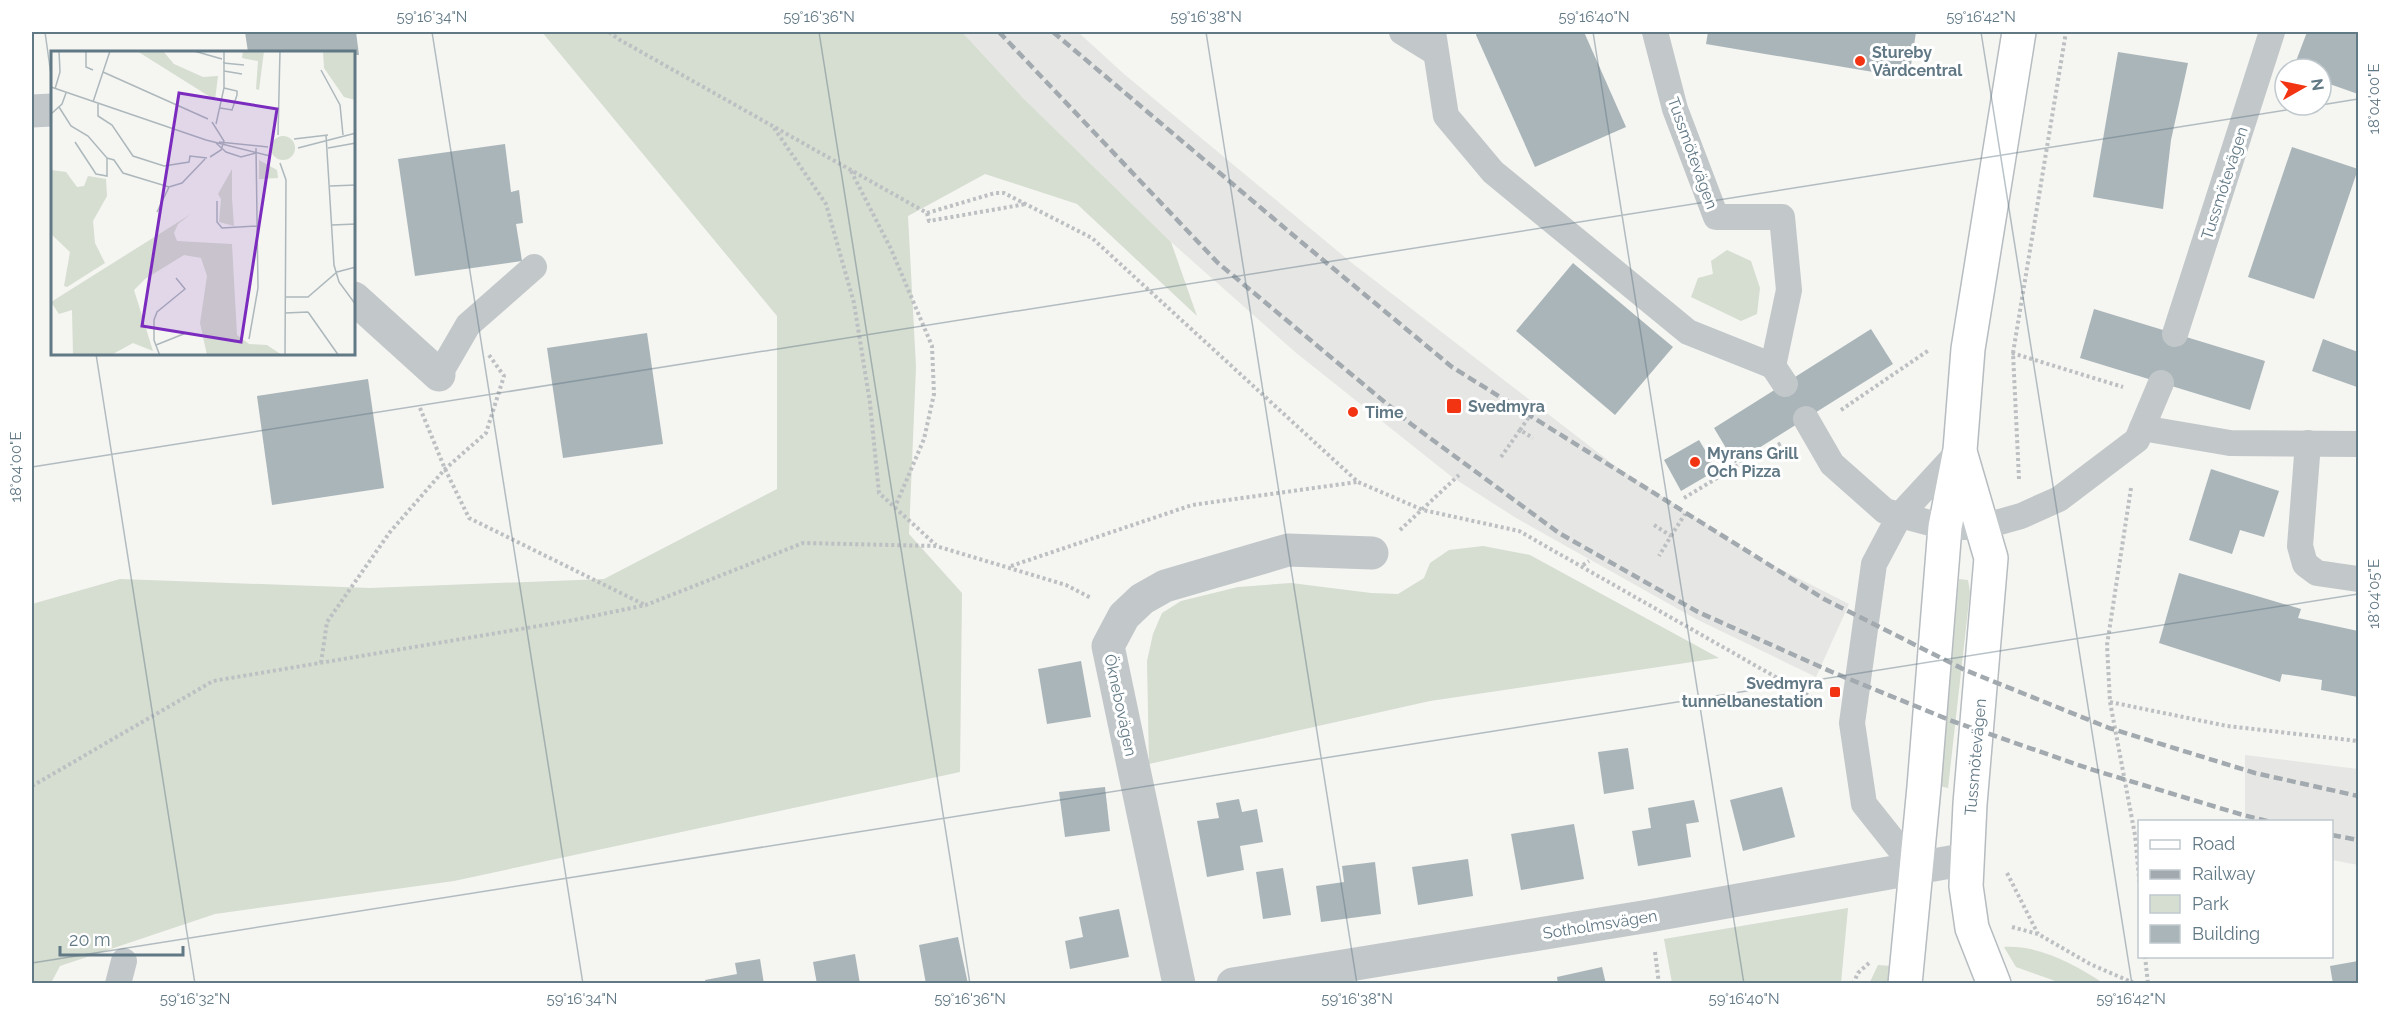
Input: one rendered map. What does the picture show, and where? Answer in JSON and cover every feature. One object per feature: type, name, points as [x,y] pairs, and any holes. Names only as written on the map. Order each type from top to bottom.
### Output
[{"type":"street","name":"Tussmötevägen","points":[[1905,984],[1945,527],[1960,450],[1968,349],[2019,32]]},
{"type":"street","points":[[32,111],[51,110]]},
{"type":"street","points":[[356,300],[439,375]]},
{"type":"street","name":"Tussmötevägen","points":[[1960,450],[1991,558],[1966,886],[1972,928],[1994,984]]},
{"type":"street","name":"Öknebovägen","points":[[1179,984],[1108,646],[1124,616],[1142,599],[1165,586],[1288,550],[1372,553]]},
{"type":"street","name":"Sotholmsvägen","points":[[1233,984],[1649,916],[1967,859]]},
{"type":"lane","points":[[1402,32],[1435,42]]},
{"type":"lane","name":"Tussmötevägen","points":[[1435,42],[1446,116],[1492,172],[1688,332],[1779,375],[1789,290],[1782,217],[1716,217],[1675,109],[1655,32]]},
{"type":"lane","name":"Tussmötevägen","points":[[2175,334],[2272,32]]},
{"type":"lane","points":[[439,375],[468,325],[534,267]]},
{"type":"lane","points":[[1806,418],[1832,464],[1885,511],[1945,527],[1982,526],[2021,516],[2059,499],[2140,434],[2158,390]]},
{"type":"lane","points":[[2140,434],[2230,443],[2358,444]]},
{"type":"lane","points":[[2308,443],[2300,546],[2305,564],[2316,573],[2358,579]]},
{"type":"lane","points":[[1915,868],[1864,804],[1852,723],[1874,564],[1900,515],[1960,450]]},
{"type":"path","points":[[609,32],[927,213],[995,193],[1005,193],[1092,238],[1358,482],[1423,510],[1520,531],[1816,700],[1820,708]]},
{"type":"path","points":[[771,125],[826,204],[854,303],[870,403],[879,493],[936,546]]},
{"type":"path","points":[[850,170],[891,249],[933,346],[934,394],[924,439],[895,507]]},
{"type":"path","points":[[927,213],[929,221],[1026,204]]},
{"type":"path","points":[[321,663],[327,622],[390,532],[445,469],[486,433],[504,376],[468,325]]},
{"type":"path","points":[[2007,352],[2158,390]]},
{"type":"path","points":[[439,375],[415,396],[445,469],[469,518],[646,605]]},
{"type":"path","points":[[1501,457],[1533,411]]},
{"type":"path","points":[[1520,429],[1533,438]]},
{"type":"path","points":[[2138,875],[2135,835],[2110,702],[2107,645],[2140,434]]},
{"type":"path","points":[[1423,510],[1459,475]]},
{"type":"path","points":[[1010,566],[1192,505],[1358,482]]},
{"type":"path","points":[[1659,556],[1685,514]]},
{"type":"path","points":[[1654,525],[1671,536]]},
{"type":"path","points":[[32,786],[213,681],[574,620],[646,605],[803,543],[936,546],[1010,566],[1066,585],[1124,616]]},
{"type":"path","points":[[1583,566],[1589,561]]},
{"type":"path","points":[[2110,702],[2227,726],[2358,741]]},
{"type":"path","points":[[2011,927],[2038,934],[2090,964],[2136,984]]},
{"type":"path","points":[[2145,958],[2148,984]]},
{"type":"shaded area","points":[[962,32],[1078,32],[1124,74],[1352,263],[1618,468],[1756,557],[1849,604],[1816,677],[1696,619],[1516,518],[1452,477],[1295,352],[1171,242],[1023,98]]},
{"type":"shaded area","points":[[2245,755],[2358,769],[2358,865],[2333,860],[2333,820],[2245,820]]},
{"type":"green space","points":[[542,32],[962,32],[1023,98],[1171,242],[1197,316],[1077,204],[985,174],[908,216],[916,367],[909,534],[962,593],[960,772],[454,881],[215,914],[60,966],[51,983],[32,983],[32,604],[120,579],[370,588],[604,579],[777,489],[777,316]]},
{"type":"green space","points":[[1727,250],[1751,261],[1760,288],[1757,314],[1741,321],[1691,297],[1698,278],[1713,274],[1711,261]]},
{"type":"green space","points":[[1483,546],[1530,555],[1719,658],[1430,701],[1149,764],[1147,661],[1153,634],[1162,613],[1181,601],[1238,587],[1291,583],[1398,594],[1424,578],[1430,563],[1449,550]]},
{"type":"green space","points":[[1959,579],[1968,580],[1970,592],[1948,788],[1939,786]]},
{"type":"green space","points":[[1848,908],[1841,983],[1672,983],[1664,939]]},
{"type":"green space","points":[[2004,947],[2031,949],[2056,957],[2103,983],[2061,983],[2016,967]]},
{"type":"green space","points":[[1878,965],[1891,966],[1890,983],[1869,984]]},
{"type":"building","points":[[245,32],[356,32],[359,55],[356,55],[356,51],[248,51]]},
{"type":"building","points":[[1477,32],[1584,32],[1626,127],[1535,167],[1476,35]]},
{"type":"building","name":"Stureby Vårdcentral","points":[[1708,32],[1916,32],[1909,78],[1706,44]]},
{"type":"building","points":[[2307,32],[2358,32],[2358,94],[2333,85],[2333,57],[2298,57]]},
{"type":"building","points":[[2118,52],[2188,63],[2171,140],[2163,209],[2093,197]]},
{"type":"building","points":[[505,144],[511,192],[519,190],[523,223],[516,224],[522,261],[415,276],[398,159]]},
{"type":"building","points":[[2292,147],[2358,169],[2314,299],[2248,277]]},
{"type":"building","points":[[1573,263],[1673,347],[1615,415],[1516,331]]},
{"type":"building","points":[[2094,309],[2265,361],[2250,410],[2080,358]]},
{"type":"building","points":[[1871,329],[1893,364],[1735,463],[1714,428]]},
{"type":"building","points":[[647,333],[663,444],[563,458],[547,348]]},
{"type":"building","points":[[2323,339],[2358,352],[2357,387],[2312,371]]},
{"type":"building","points":[[368,379],[384,488],[272,505],[257,396]]},
{"type":"building","points":[[1699,440],[1717,470],[1681,491],[1664,460]]},
{"type":"building","points":[[2211,469],[2279,491],[2264,537],[2240,530],[2232,554],[2189,540]]},
{"type":"building","points":[[2179,573],[2301,609],[2298,618],[2358,631],[2358,697],[2321,690],[2322,680],[2282,674],[2280,682],[2159,643]]},
{"type":"building","points":[[1081,661],[1091,717],[1047,724],[1038,669]]},
{"type":"building","points":[[1628,748],[1634,789],[1604,794],[1598,752]]},
{"type":"building","points":[[1105,787],[1110,831],[1065,837],[1059,792]]},
{"type":"building","points":[[1782,787],[1795,837],[1743,851],[1730,800]]},
{"type":"building","points":[[1239,799],[1242,812],[1257,809],[1263,842],[1240,846],[1244,870],[1207,877],[1197,821],[1219,818],[1216,803]]},
{"type":"building","points":[[1694,800],[1699,822],[1686,824],[1691,857],[1638,866],[1632,831],[1651,828],[1648,808]]},
{"type":"building","points":[[1574,824],[1584,879],[1521,890],[1511,834]]},
{"type":"building","points":[[1468,859],[1473,896],[1418,905],[1412,867]]},
{"type":"building","points":[[1375,862],[1381,914],[1321,922],[1316,886],[1344,882],[1342,866]]},
{"type":"building","points":[[1283,868],[1291,915],[1263,919],[1256,872]]},
{"type":"building","points":[[1119,909],[1129,957],[1070,969],[1065,941],[1083,937],[1079,917]]},
{"type":"building","points":[[958,937],[968,984],[926,984],[919,945]]},
{"type":"building","points":[[855,954],[860,984],[817,984],[813,962]]},
{"type":"building","points":[[760,959],[764,984],[706,984],[705,980],[737,974],[735,963]]},
{"type":"building","points":[[2358,961],[2358,984],[2333,984],[2330,966]]},
{"type":"building","points":[[1602,967],[1606,984],[1558,984],[1557,977]]},
{"type":"railway","points":[[999,32],[1218,263],[1411,424],[1559,533],[1698,612],[1832,672],[1952,721],[2090,769],[2263,820]]},
{"type":"railway","points":[[1053,32],[1452,367],[1824,599],[1965,670],[2109,728],[2255,773],[2358,796]]},
{"type":"railway","points":[[2333,835],[2358,840]]},
{"type":"place","name":"Stureby Vårdcentral","points":[[1860,61]]},
{"type":"place","name":"Svedmyra","points":[[1454,406]]},
{"type":"place","name":"Time","points":[[1353,412]]},
{"type":"place","name":"Myrans Grill Och Pizza","points":[[1695,462]]},
{"type":"place","name":"Svedmyra tunnelbanestation","points":[[1835,692]]}]
